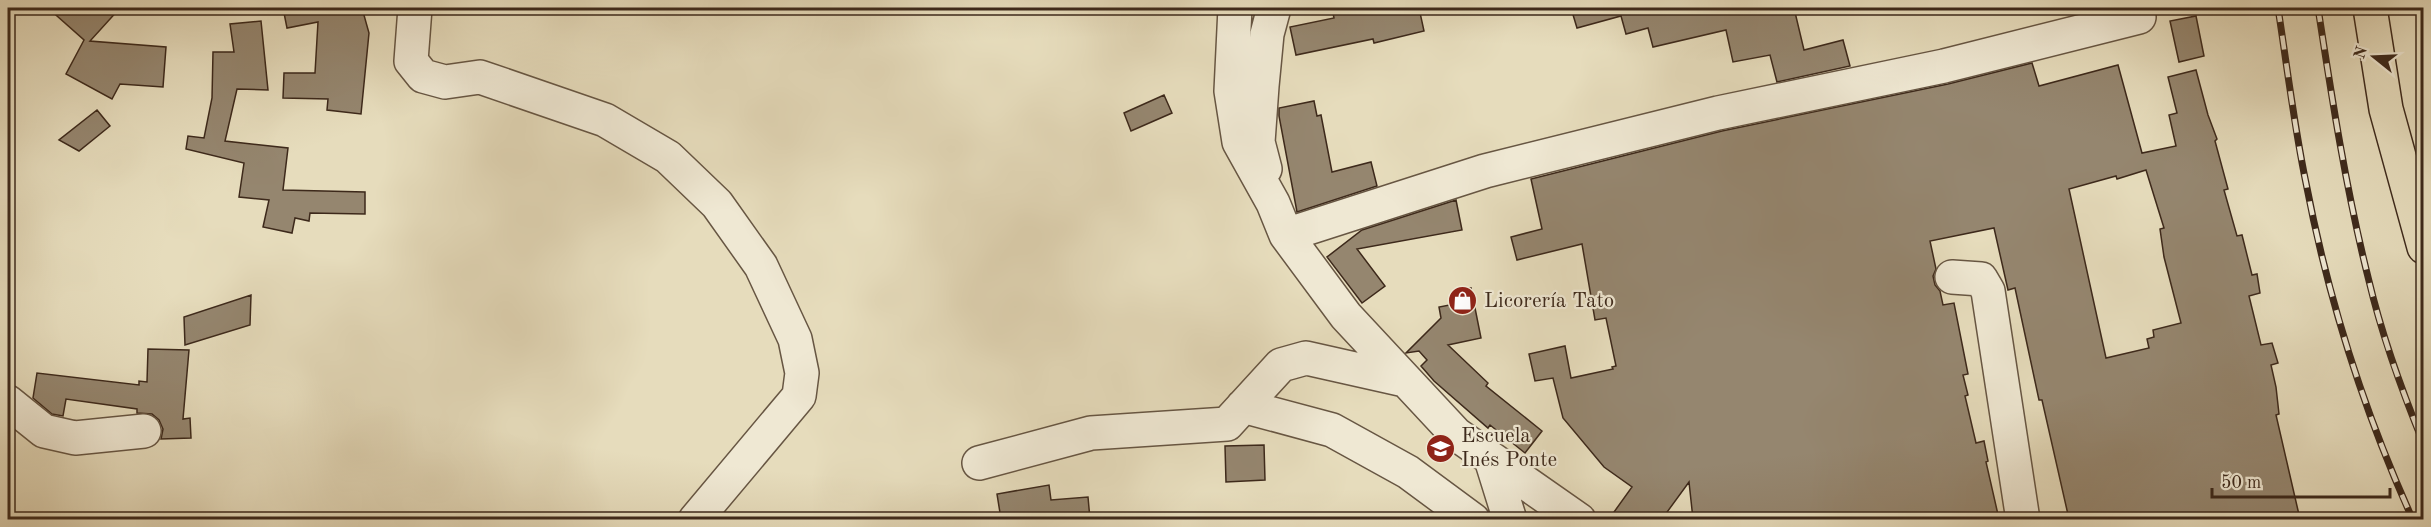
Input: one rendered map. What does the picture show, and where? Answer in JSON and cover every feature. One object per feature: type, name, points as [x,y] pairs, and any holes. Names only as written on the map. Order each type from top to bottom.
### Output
[{"type":"highway","points":[[2370,8],[2385,109],[2424,247]]},
{"type":"street","points":[[415,8],[411,61],[423,76],[445,82],[480,77],[605,120],[668,157],[717,204],[761,266],[795,339],[802,374],[799,396],[695,519]]},
{"type":"street","points":[[1235,8],[1231,91],[1239,142],[1273,203],[1286,235],[1346,316],[1456,434],[1579,519]]},
{"type":"street","points":[[1273,203],[1258,142],[1267,34],[1274,8]]},
{"type":"street","points":[[1286,235],[1497,168],[1718,113],[1944,66],[2139,17]]},
{"type":"street","points":[[1952,277],[1981,279],[1988,291],[2023,519]]},
{"type":"street","points":[[979,463],[1091,433],[1227,424],[1281,365],[1306,358],[1404,380]]},
{"type":"street","points":[[8,402],[44,431],[75,438],[144,431]]},
{"type":"street","points":[[1243,406],[1332,430],[1408,472],[1473,519]]},
{"type":"street","points":[[1491,459],[1510,519]]},
{"type":"building","points":[[48,8],[120,8],[90,41],[166,47],[163,87],[120,84],[112,99],[66,74],[84,40]]},
{"type":"building","points":[[283,8],[362,8],[369,33],[361,114],[327,110],[328,99],[283,98],[284,73],[315,73],[318,22],[287,28]]},
{"type":"building","points":[[1332,8],[1419,8],[1424,31],[1374,43],[1373,39],[1296,55],[1290,27],[1334,18]]},
{"type":"building","points":[[1571,8],[1794,8],[1804,50],[1843,40],[1850,66],[1777,82],[1770,55],[1733,62],[1726,30],[1653,47],[1648,28],[1626,34],[1621,16],[1577,28]]},
{"type":"building","points":[[2196,16],[2204,56],[2179,62],[2170,21]]},
{"type":"building","points":[[261,21],[268,90],[237,89],[225,141],[288,148],[283,190],[365,192],[365,214],[310,213],[309,221],[295,218],[292,233],[263,227],[269,200],[239,197],[244,163],[186,149],[188,136],[204,138],[212,98],[213,52],[234,52],[230,24]]},
{"type":"building","points":[[2032,63],[2039,86],[2118,65],[2142,153],[2176,146],[2169,115],[2177,113],[2168,77],[2196,70],[2217,139],[2215,141],[2228,189],[2224,190],[2237,236],[2242,235],[2252,275],[2257,274],[2260,293],[2249,296],[2261,345],[2272,343],[2278,363],[2271,365],[2279,414],[2276,415],[2300,519],[2069,519],[2042,400],[2039,400],[2015,288],[2008,290],[1994,228],[1930,241],[1936,269],[1933,276],[1935,285],[1940,291],[1943,305],[1954,303],[1968,374],[1963,375],[1968,395],[1965,396],[1976,443],[1984,441],[1988,461],[1986,462],[1999,519],[1693,519],[1689,482],[1662,519],[1609,519],[1632,487],[1604,467],[1563,418],[1553,378],[1535,381],[1529,354],[1565,346],[1571,378],[1613,369],[1612,367],[1616,366],[1606,318],[1595,320],[1582,244],[1517,260],[1511,237],[1542,229],[1531,179],[1722,131],[1948,84]],"holes":[[[2146,170],[2164,228],[2160,229],[2164,257],[2181,323],[2153,330],[2154,337],[2147,339],[2149,348],[2106,358],[2069,189]]]},
{"type":"building","points":[[1164,95],[1172,113],[1131,131],[1124,113]]},
{"type":"building","points":[[1314,101],[1317,116],[1321,115],[1332,172],[1371,162],[1377,186],[1297,212],[1279,108]]},
{"type":"building","points":[[97,110],[110,126],[79,151],[59,140]]},
{"type":"building","points":[[1456,200],[1462,230],[1357,249],[1385,286],[1362,303],[1327,257],[1362,230]]},
{"type":"building","points":[[1471,288],[1481,338],[1448,345],[1488,383],[1486,386],[1542,431],[1525,453],[1490,425],[1488,428],[1434,381],[1421,366],[1427,360],[1419,351],[1406,353],[1441,318],[1439,307],[1455,304],[1452,292]]},
{"type":"building","points":[[251,295],[250,325],[185,345],[184,317]]},
{"type":"building","points":[[148,349],[189,350],[183,419],[190,418],[191,438],[161,439],[163,429],[159,420],[152,414],[137,413],[137,409],[66,399],[63,416],[52,414],[33,398],[37,373],[139,385],[139,381],[147,382]]},
{"type":"building","points":[[1264,445],[1265,480],[1226,482],[1225,446]]},
{"type":"building","points":[[1049,485],[1051,500],[1088,497],[1090,519],[1001,519],[997,494]]},
{"type":"railway","points":[[2278,8],[2294,117],[2325,269],[2363,396],[2413,520]]},
{"type":"railway","points":[[2318,8],[2346,179],[2369,281],[2393,363],[2424,445]]},
{"type":"place","name":"Licorería Tato","points":[[1463,301]]},
{"type":"place","name":"Escuela Inés Ponte","points":[[1440,448]]}]
